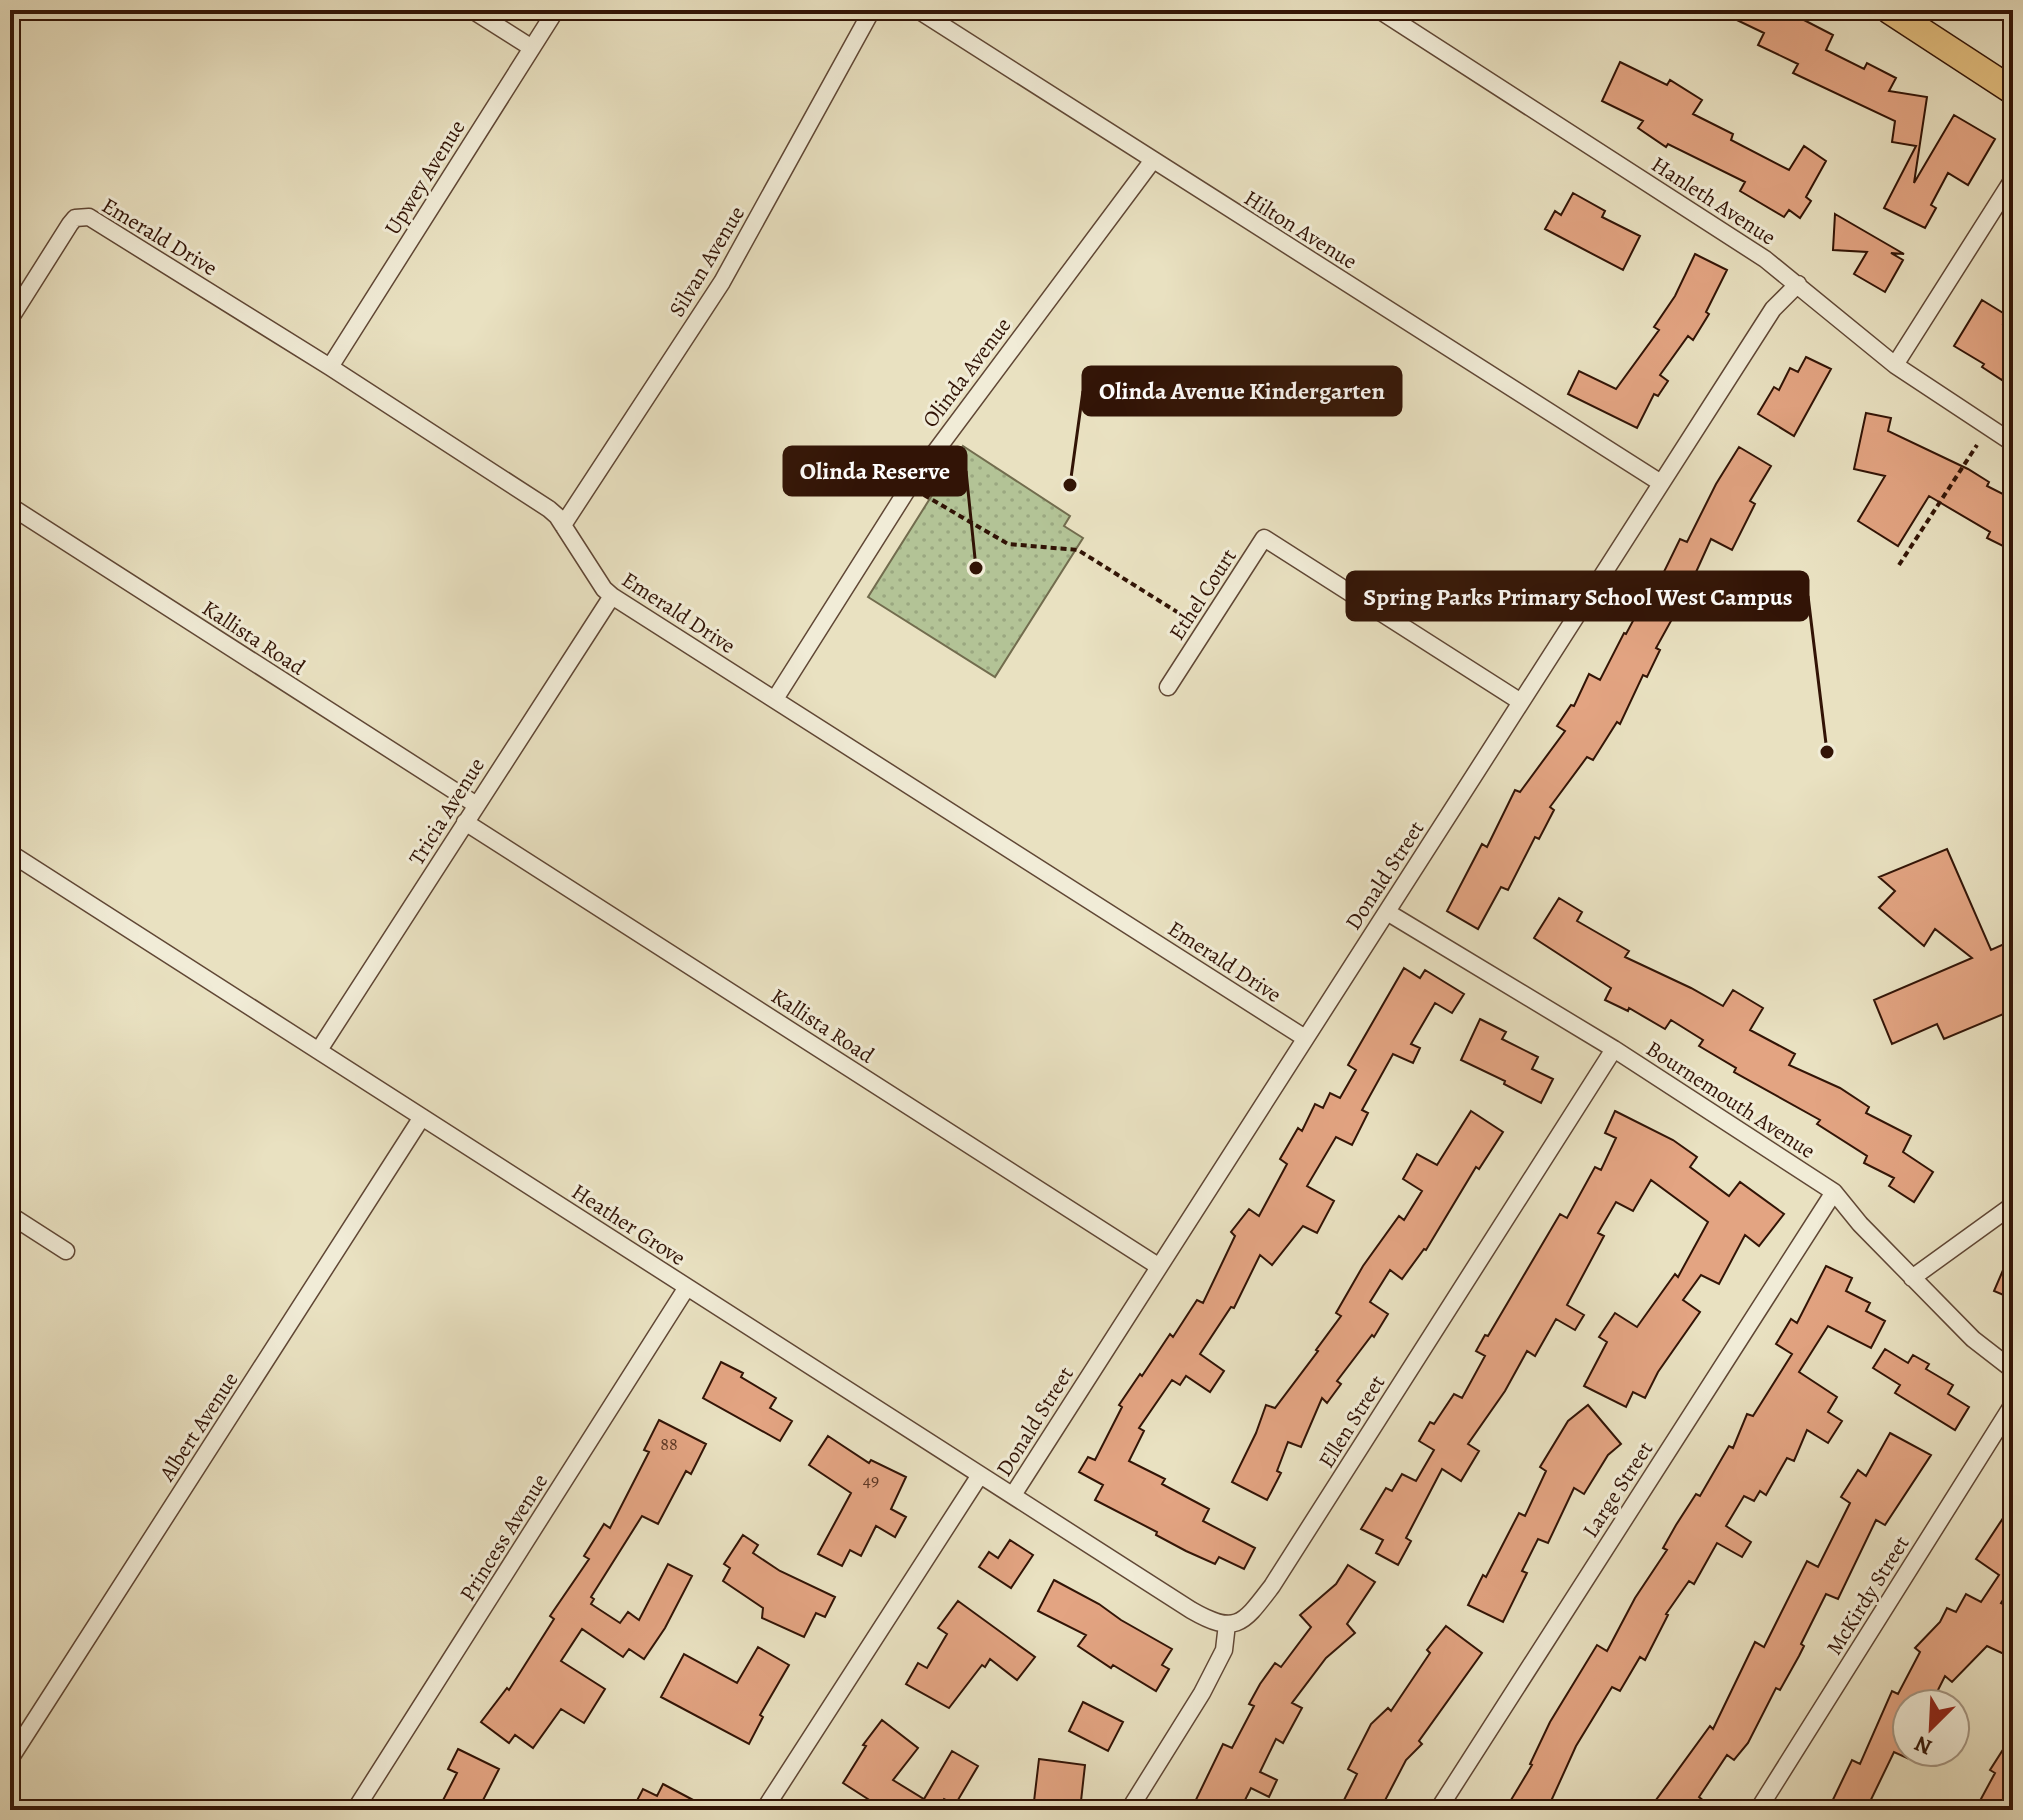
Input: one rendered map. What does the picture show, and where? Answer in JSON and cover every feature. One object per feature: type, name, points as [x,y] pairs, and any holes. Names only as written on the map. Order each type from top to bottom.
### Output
[{"type":"main road","points":[[1889,10],[2013,91]]},
{"type":"street","points":[[472,10],[532,48]]},
{"type":"street","name":"Upwey Avenue","points":[[330,367],[556,10]]},
{"type":"street","name":"Silvan Avenue","points":[[563,525],[722,282],[872,10]]},
{"type":"street","name":"Hilton Avenue","points":[[918,10],[1661,483]]},
{"type":"street","name":"Hanleth Avenue","points":[[1379,10],[1765,259],[1895,365],[2013,443]]},
{"type":"street","name":"Olinda Avenue","points":[[775,699],[909,487],[1153,160]]},
{"type":"street","points":[[1895,365],[2013,179]]},
{"type":"street","name":"Emerald Drive","points":[[10,319],[70,224],[75,218],[83,216],[330,367],[549,509],[612,596],[1305,1038]]},
{"type":"street","name":"Donald Street","points":[[1013,1495],[1773,309],[1798,284]]},
{"type":"street","name":"Kallista Road","points":[[10,506],[475,804]]},
{"type":"street","name":"Ethel Court","points":[[1168,687],[1264,538],[1521,702]]},
{"type":"street","name":"Tricia Avenue","points":[[319,1050],[612,596]]},
{"type":"street","name":"Kallista Road","points":[[465,822],[1158,1266]]},
{"type":"street","name":"Heather Grove","points":[[10,853],[1191,1610],[1227,1624]]},
{"type":"street","name":"Bournemouth Avenue","points":[[1387,912],[1614,1049],[1834,1192],[1912,1278],[1973,1339],[2013,1370]]},
{"type":"street","name":"Ellen Street","points":[[1227,1624],[1233,1625],[1248,1616],[1272,1586],[1614,1049]]},
{"type":"street","name":"Albert Avenue","points":[[10,1759],[422,1117]]},
{"type":"street","name":"Large Street","points":[[1438,1810],[1834,1192]]},
{"type":"street","points":[[1912,1278],[2013,1205]]},
{"type":"street","points":[[10,1215],[66,1251]]},
{"type":"street","name":"Princess Avenue","points":[[355,1810],[687,1287]]},
{"type":"street","name":"McKirdy Street","points":[[1758,1810],[2013,1404]]},
{"type":"street","points":[[764,1810],[980,1475]]},
{"type":"street","points":[[1129,1810],[1202,1693],[1224,1650],[1227,1624]]},
{"type":"path","points":[[1899,565],[1977,445]]},
{"type":"path","points":[[909,487],[1008,544],[1078,550],[1205,629]]},
{"type":"green space","points":[[963,446],[1070,516],[1064,526],[1083,538],[995,677],[868,597]]},
{"type":"building","points":[[1716,10],[1804,10],[1800,18],[1833,35],[1826,50],[1864,69],[1867,63],[1896,78],[1889,91],[1927,97],[1914,183],[1954,115],[1995,139],[1968,185],[1948,173],[1931,205],[1936,208],[1925,228],[1884,208],[1916,146],[1892,142],[1895,121],[1793,73],[1798,64],[1758,45],[1764,33]]},
{"type":"building","points":[[1620,62],[1667,85],[1670,80],[1702,100],[1693,114],[1733,134],[1731,140],[1789,170],[1804,146],[1826,161],[1806,197],[1811,201],[1800,218],[1789,210],[1784,217],[1740,191],[1745,182],[1668,144],[1666,147],[1638,128],[1643,121],[1602,101]]},
{"type":"building","points":[[1573,193],[1605,211],[1602,217],[1640,236],[1623,270],[1545,229],[1555,211],[1561,215]]},
{"type":"building","points":[[1835,214],[1904,254],[1891,253],[1903,260],[1885,292],[1854,274],[1867,252],[1833,250]]},
{"type":"building","points":[[1695,254],[1727,270],[1706,312],[1709,314],[1693,340],[1688,336],[1660,375],[1668,381],[1658,396],[1654,394],[1637,428],[1568,394],[1579,371],[1616,389],[1659,330],[1654,327],[1675,296]]},
{"type":"building","points":[[1982,300],[2008,316],[2003,324],[2013,331],[2013,363],[2002,380],[1982,367],[1984,364],[1954,346]]},
{"type":"building","points":[[1806,357],[1831,369],[1794,436],[1758,414],[1774,387],[1779,390],[1790,368],[1798,372]]},
{"type":"building","points":[[1866,413],[1891,418],[1888,431],[1968,469],[1989,482],[1987,486],[2013,499],[2013,551],[1987,538],[1990,532],[1929,496],[1898,546],[1858,521],[1885,476],[1854,469]]},
{"type":"building","points":[[1739,447],[1771,466],[1750,501],[1755,504],[1732,550],[1711,539],[1687,592],[1656,648],[1660,650],[1647,677],[1643,675],[1620,724],[1617,722],[1593,760],[1587,757],[1550,807],[1554,810],[1539,839],[1535,837],[1508,890],[1501,887],[1478,929],[1447,911],[1482,844],[1487,847],[1515,790],[1520,792],[1565,731],[1557,726],[1571,705],[1574,706],[1589,674],[1600,680],[1657,576],[1661,578],[1680,539],[1687,542],[1716,484]]},
{"type":"building","points":[[1947,849],[1991,950],[2013,940],[2013,1010],[1944,1039],[1937,1024],[1892,1044],[1874,1000],[1972,958],[1935,929],[1924,946],[1879,908],[1895,891],[1879,877]]},
{"type":"building","points":[[1559,898],[1582,912],[1577,921],[1629,951],[1625,957],[1723,1006],[1733,990],[1763,1008],[1750,1030],[1795,1054],[1789,1065],[1840,1088],[1869,1107],[1866,1113],[1911,1136],[1903,1152],[1933,1172],[1914,1202],[1889,1186],[1894,1178],[1864,1163],[1867,1156],[1817,1124],[1820,1120],[1734,1072],[1736,1068],[1699,1046],[1703,1040],[1671,1020],[1665,1029],[1629,1008],[1628,1011],[1605,1000],[1611,988],[1534,938]]},
{"type":"building","points":[[1404,968],[1420,978],[1425,970],[1464,994],[1452,1013],[1435,1003],[1411,1044],[1420,1048],[1413,1063],[1393,1054],[1362,1110],[1368,1113],[1352,1145],[1336,1137],[1307,1186],[1334,1201],[1317,1233],[1303,1226],[1272,1265],[1260,1255],[1234,1308],[1231,1307],[1200,1354],[1224,1371],[1210,1392],[1186,1376],[1180,1385],[1172,1380],[1139,1428],[1144,1431],[1129,1461],[1165,1479],[1162,1484],[1209,1509],[1203,1521],[1255,1548],[1244,1569],[1219,1557],[1215,1564],[1095,1500],[1103,1485],[1079,1472],[1088,1457],[1095,1460],[1122,1407],[1119,1405],[1140,1374],[1142,1376],[1170,1334],[1173,1337],[1197,1300],[1203,1303],[1235,1236],[1231,1232],[1249,1209],[1259,1216],[1287,1164],[1280,1159],[1298,1128],[1302,1131],[1315,1104],[1323,1108],[1330,1093],[1340,1098],[1356,1070],[1348,1065]]},
{"type":"building","points":[[1480,1019],[1506,1032],[1502,1039],[1538,1057],[1532,1069],[1553,1079],[1541,1103],[1461,1060]]},
{"type":"building","points":[[1471,1111],[1503,1132],[1479,1169],[1476,1167],[1426,1250],[1402,1279],[1390,1270],[1370,1302],[1388,1314],[1374,1337],[1372,1335],[1337,1381],[1341,1384],[1327,1403],[1322,1398],[1301,1447],[1288,1442],[1277,1471],[1281,1473],[1267,1500],[1232,1482],[1266,1405],[1275,1408],[1318,1351],[1341,1316],[1336,1313],[1363,1266],[1399,1216],[1404,1220],[1422,1191],[1403,1179],[1417,1154],[1437,1165]]},
{"type":"building","points":[[1615,1111],[1673,1140],[1697,1157],[1690,1167],[1729,1196],[1740,1182],[1784,1214],[1759,1246],[1745,1235],[1719,1284],[1701,1275],[1683,1300],[1700,1312],[1658,1372],[1645,1398],[1633,1392],[1626,1407],[1584,1386],[1607,1342],[1599,1337],[1615,1313],[1637,1327],[1675,1274],[1678,1277],[1708,1222],[1651,1180],[1633,1211],[1616,1202],[1598,1233],[1604,1236],[1567,1305],[1584,1315],[1575,1330],[1556,1319],[1535,1356],[1527,1351],[1505,1391],[1468,1444],[1479,1451],[1461,1481],[1442,1469],[1406,1538],[1411,1541],[1398,1565],[1376,1553],[1383,1540],[1361,1529],[1386,1488],[1392,1491],[1402,1474],[1416,1481],[1434,1450],[1419,1441],[1430,1422],[1434,1424],[1454,1394],[1462,1398],[1485,1356],[1476,1351],[1485,1335],[1488,1336],[1560,1214],[1567,1218],[1595,1167],[1601,1170],[1616,1138],[1605,1133]]},
{"type":"building","points":[[2013,1247],[2013,1299],[1994,1291]]},
{"type":"building","points":[[1826,1266],[1852,1278],[1846,1291],[1870,1303],[1866,1311],[1885,1321],[1871,1348],[1828,1326],[1799,1372],[1837,1397],[1828,1412],[1842,1421],[1828,1443],[1807,1430],[1794,1461],[1787,1458],[1766,1495],[1760,1491],[1754,1501],[1744,1496],[1726,1526],[1751,1542],[1742,1557],[1717,1543],[1694,1584],[1689,1581],[1666,1614],[1645,1660],[1640,1657],[1620,1691],[1612,1687],[1576,1746],[1547,1810],[1505,1810],[1532,1765],[1550,1722],[1597,1645],[1607,1651],[1635,1598],[1667,1550],[1663,1548],[1676,1525],[1696,1494],[1700,1496],[1729,1446],[1733,1448],[1747,1414],[1753,1416],[1792,1354],[1776,1344],[1791,1319],[1797,1323]]},
{"type":"building","points":[[1885,1349],[1908,1363],[1913,1355],[1929,1364],[1926,1369],[1953,1385],[1948,1394],[1969,1407],[1955,1430],[1895,1393],[1900,1385],[1873,1368]]},
{"type":"building","points":[[721,1362],[743,1373],[741,1377],[776,1398],[770,1408],[792,1421],[780,1441],[703,1398]]},
{"type":"building","points":[[1588,1405],[1621,1444],[1608,1455],[1584,1494],[1574,1488],[1548,1543],[1538,1539],[1522,1571],[1527,1573],[1503,1622],[1468,1605],[1519,1513],[1525,1516],[1546,1471],[1540,1467],[1568,1421]]},
{"type":"building","points":[[659,1420],[706,1444],[691,1474],[686,1471],[658,1524],[642,1516],[591,1597],[594,1599],[591,1604],[620,1623],[628,1612],[639,1620],[668,1564],[692,1576],[665,1628],[644,1659],[629,1649],[623,1657],[582,1629],[561,1661],[605,1689],[584,1723],[561,1709],[533,1748],[515,1735],[509,1743],[481,1722],[507,1688],[509,1690],[554,1619],[550,1616],[589,1559],[584,1556],[604,1524],[610,1528],[649,1452],[644,1450]]},
{"type":"building","points":[[1890,1433],[1931,1455],[1885,1525],[1876,1520],[1838,1599],[1826,1594],[1801,1644],[1804,1646],[1799,1656],[1780,1690],[1776,1688],[1748,1743],[1734,1760],[1727,1755],[1699,1797],[1715,1810],[1653,1810],[1658,1802],[1656,1800],[1710,1726],[1713,1729],[1755,1642],[1764,1647],[1807,1561],[1818,1567],[1850,1503],[1841,1497],[1858,1470],[1866,1476]]},
{"type":"building","points":[[828,1436],[869,1463],[871,1460],[906,1477],[891,1509],[906,1517],[895,1537],[876,1526],[861,1556],[850,1550],[842,1566],[818,1554],[851,1493],[809,1465]]},
{"type":"building","points":[[2013,1503],[2013,1584],[2001,1603],[2013,1609],[2013,1642],[2006,1655],[1987,1646],[1952,1682],[1945,1676],[1939,1688],[1901,1688],[1920,1652],[1915,1648],[1940,1622],[1947,1608],[1956,1612],[1966,1594],[1981,1602],[1999,1575],[1976,1559]]},
{"type":"building","points":[[743,1535],[758,1545],[753,1553],[780,1571],[835,1597],[825,1617],[816,1613],[804,1637],[762,1618],[763,1608],[723,1581],[730,1568],[724,1564]]},
{"type":"building","points":[[1010,1540],[1033,1555],[1011,1588],[979,1567],[989,1552],[998,1558]]},
{"type":"building","points":[[1348,1565],[1375,1582],[1347,1624],[1355,1633],[1326,1658],[1292,1703],[1302,1708],[1283,1743],[1276,1739],[1260,1772],[1277,1780],[1269,1797],[1251,1788],[1240,1810],[1191,1810],[1223,1744],[1232,1748],[1254,1706],[1249,1704],[1260,1684],[1275,1663],[1281,1667],[1311,1627],[1300,1615],[1336,1584]]},
{"type":"building","points":[[1054,1580],[1172,1649],[1162,1665],[1169,1669],[1156,1691],[1113,1665],[1111,1668],[1078,1646],[1086,1635],[1038,1611]]},
{"type":"building","points":[[958,1601],[1035,1657],[1017,1680],[990,1659],[949,1708],[906,1684],[918,1663],[927,1668],[947,1634],[938,1628]]},
{"type":"building","points":[[1446,1626],[1482,1653],[1419,1741],[1422,1744],[1406,1760],[1380,1810],[1339,1810],[1357,1774],[1348,1769],[1371,1724],[1388,1708],[1391,1711],[1430,1653],[1427,1650]]},
{"type":"building","points":[[758,1647],[789,1665],[760,1715],[763,1717],[749,1744],[661,1697],[684,1654],[737,1683]]},
{"type":"building","points":[[1891,1693],[1891,1758],[1866,1810],[1828,1810],[1852,1760],[1860,1764]]},
{"type":"building","points":[[1083,1702],[1123,1722],[1108,1751],[1069,1731]]},
{"type":"building","points":[[882,1720],[918,1748],[893,1780],[924,1799],[952,1751],[978,1766],[955,1805],[944,1799],[938,1808],[941,1810],[885,1810],[843,1783],[866,1746],[863,1745]]},
{"type":"building","points":[[2013,1734],[2013,1810],[1975,1810],[1995,1773],[1990,1770]]},
{"type":"building","points":[[458,1749],[499,1769],[478,1810],[438,1810],[457,1773],[448,1769]]},
{"type":"building","points":[[1039,1759],[1085,1765],[1080,1810],[1033,1810]]},
{"type":"building","points":[[663,1784],[712,1810],[632,1810],[643,1789],[657,1796]]},
{"type":"place","name":"Olinda Avenue Kindergarten","points":[[1070,485]]},
{"type":"place","name":"Olinda Reserve","points":[[976,568]]},
{"type":"place","name":"Spring Parks Primary School West Campus","points":[[1827,752]]}]
